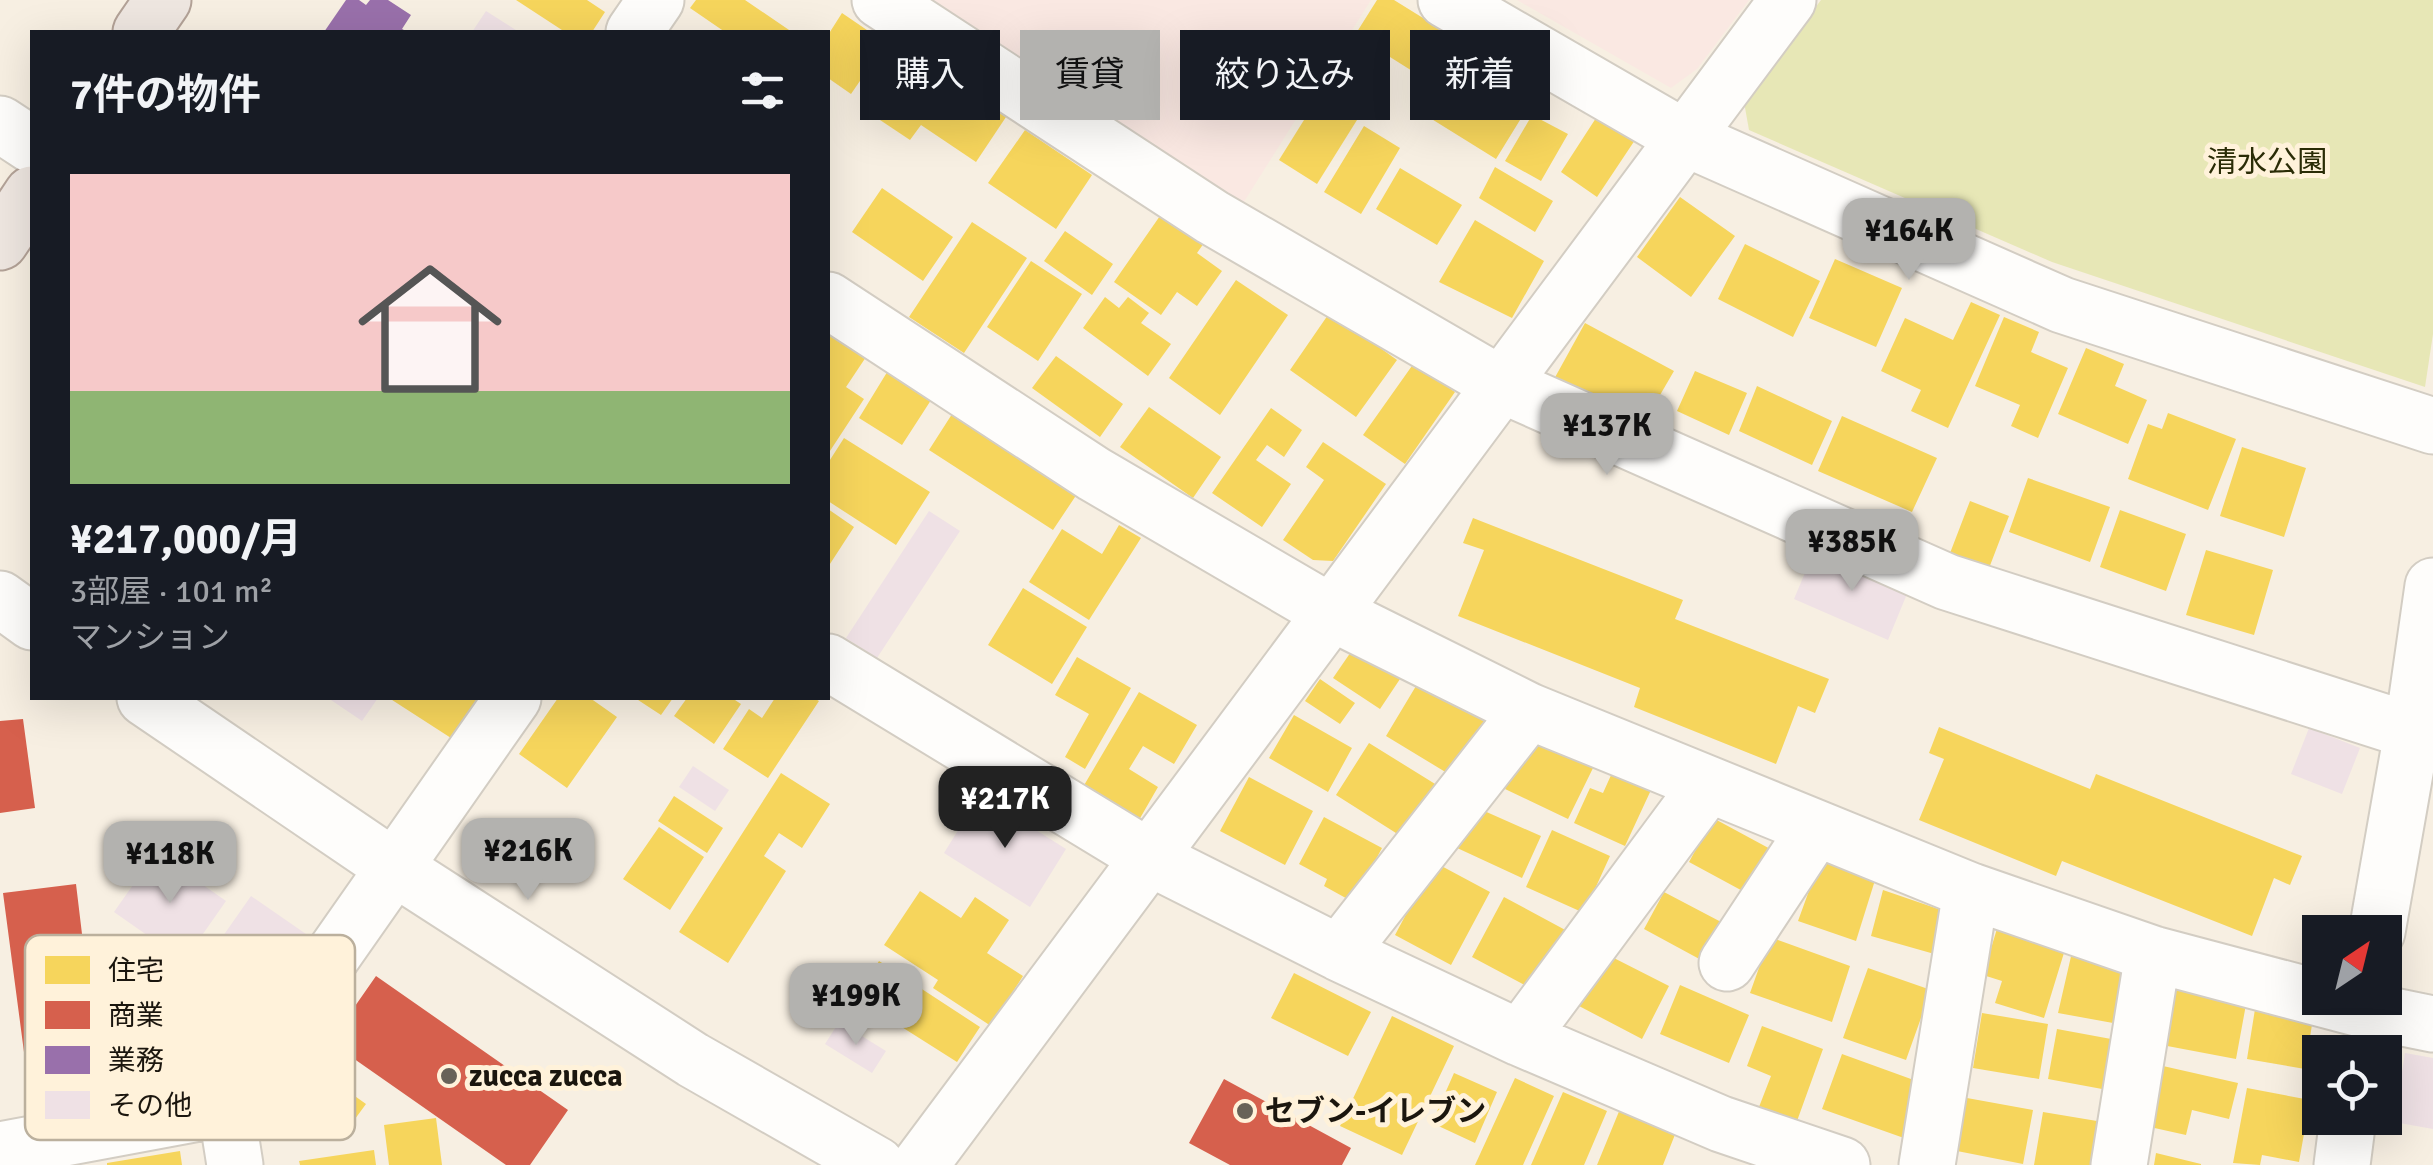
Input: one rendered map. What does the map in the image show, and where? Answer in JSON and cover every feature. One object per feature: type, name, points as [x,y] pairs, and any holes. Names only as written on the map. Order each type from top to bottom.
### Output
[{"type":"main road","points":[[142,30],[162,0]]},
{"type":"main road","points":[[0,242],[30,197]]},
{"type":"street","points":[[635,30],[656,0]]},
{"type":"street","points":[[880,0],[1212,217],[1500,384],[1947,582],[2422,735]]},
{"type":"street","points":[[1446,0],[1685,138],[2062,305],[2433,426]]},
{"type":"street","points":[[920,1165],[1788,0]]},
{"type":"street","points":[[0,124],[30,143]]},
{"type":"street","points":[[830,301],[1094,474],[1332,613],[1529,710],[1971,891],[2362,1020],[2433,1024]]},
{"type":"street","points":[[2381,915],[2422,735],[2433,586]]},
{"type":"street","points":[[0,600],[30,621]]},
{"type":"street","points":[[830,663],[1150,858],[1339,953],[1520,1038],[1720,1124],[1842,1165]]},
{"type":"street","points":[[147,700],[692,1060],[877,1165]]},
{"type":"street","points":[[349,935],[512,700]]},
{"type":"street","points":[[1339,953],[1529,710]]},
{"type":"street","points":[[1520,1038],[1707,786]]},
{"type":"street","points":[[1727,963],[1816,828]]},
{"type":"street","points":[[1927,1165],[1971,891]]},
{"type":"street","points":[[2119,1165],[2153,954]]},
{"type":"street","points":[[2342,1165],[2346,1135]]},
{"type":"street","points":[[0,1150],[54,1140]]},
{"type":"street","points":[[231,1140],[235,1165]]},
{"type":"shaded area","points":[[924,0],[1371,0],[1352,30],[1180,30],[1180,120],[1295,120],[1242,205],[1110,120],[1160,120],[1160,30],[1020,30],[1020,62],[1000,49],[1000,30],[971,30]]},
{"type":"shaded area","points":[[1517,0],[1749,0],[1697,69],[1671,88]]},
{"type":"green space","name":"清水公園","points":[[1821,0],[2433,0],[2433,334],[2425,387],[2052,262],[1749,130],[1744,102]]},
{"type":"building: 住宅","points":[[516,0],[587,0],[605,12],[593,30],[562,30]]},
{"type":"building: 住宅","points":[[696,0],[745,0],[789,30],[722,30],[690,8]]},
{"type":"building: 住宅","points":[[1377,0],[1394,0],[1442,30],[1410,30],[1410,70],[1390,57],[1390,30],[1358,30]]},
{"type":"building: 住宅","points":[[842,13],[867,30],[860,30],[860,81],[851,94],[830,79],[830,32]]},
{"type":"building: 住宅","points":[[1000,113],[1006,117],[976,162],[921,125],[910,140],[880,120],[1000,120]]},
{"type":"building: 住宅","points":[[1596,118],[1635,140],[1597,197],[1561,172]]},
{"type":"building: 住宅","points":[[1304,120],[1357,120],[1317,184],[1279,160]]},
{"type":"building: 住宅","points":[[1433,120],[1520,120],[1496,159]]},
{"type":"building: 住宅","points":[[1529,120],[1541,120],[1568,134],[1541,181],[1505,161]]},
{"type":"building: 住宅","points":[[1364,126],[1400,148],[1361,214],[1324,192]]},
{"type":"building: 住宅","points":[[1025,130],[1092,175],[1056,229],[988,183]]},
{"type":"building: 住宅","points":[[1495,167],[1553,201],[1535,232],[1479,198]]},
{"type":"building: 住宅","points":[[1400,168],[1462,205],[1437,245],[1376,209]]},
{"type":"building: 住宅","points":[[882,188],[953,237],[923,281],[852,232]]},
{"type":"building: 住宅","points":[[1680,197],[1735,236],[1691,297],[1637,257]]},
{"type":"building: 住宅","points":[[1162,213],[1204,243],[1197,253],[1222,271],[1197,306],[1177,292],[1161,315],[1114,282]]},
{"type":"building: 住宅","points":[[1475,220],[1544,261],[1512,318],[1439,282]]},
{"type":"building: 住宅","points":[[972,222],[1027,258],[964,353],[909,317]]},
{"type":"building: 住宅","points":[[1065,231],[1113,264],[1092,295],[1044,261]]},
{"type":"building: 住宅","points":[[1745,244],[1820,281],[1793,337],[1718,299]]},
{"type":"building: 住宅","points":[[1835,259],[1902,288],[1876,347],[1809,318]]},
{"type":"building: 住宅","points":[[1031,261],[1082,294],[1038,361],[987,327]]},
{"type":"building: 住宅","points":[[1236,280],[1288,315],[1220,415],[1169,378]]},
{"type":"building: 住宅","points":[[1105,297],[1119,308],[1128,297],[1149,313],[1141,323],[1171,344],[1148,376],[1083,328]]},
{"type":"building: 住宅","points":[[1971,302],[2000,315],[1948,428],[1911,411],[1921,390],[1881,371],[1905,318],[1953,340]]},
{"type":"building: 住宅","points":[[1330,312],[1397,360],[1356,417],[1290,370]]},
{"type":"building: 住宅","points":[[2004,317],[2039,332],[2031,352],[2068,368],[2038,438],[2011,426],[2020,405],[1975,386]]},
{"type":"building: 住宅","points":[[1585,323],[1674,371],[1642,426],[1553,381]]},
{"type":"building: 住宅","points":[[830,334],[866,357],[846,387],[864,399],[830,451]]},
{"type":"building: 住宅","points":[[2086,348],[2124,364],[2115,386],[2147,400],[2128,444],[2058,414]]},
{"type":"building: 住宅","points":[[1056,356],[1123,404],[1100,437],[1032,388]]},
{"type":"building: 住宅","points":[[1414,363],[1455,392],[1405,464],[1363,435]]},
{"type":"building: 住宅","points":[[889,369],[933,397],[902,445],[859,418]]},
{"type":"building: 住宅","points":[[1695,371],[1747,393],[1729,435],[1677,411]]},
{"type":"building: 住宅","points":[[1757,386],[1832,421],[1812,465],[1739,431]]},
{"type":"building: 住宅","points":[[1149,407],[1221,457],[1193,498],[1120,447]]},
{"type":"building: 住宅","points":[[1271,408],[1302,430],[1284,457],[1267,445],[1256,460],[1291,484],[1262,527],[1212,493]]},
{"type":"building: 住宅","points":[[954,411],[1079,491],[1053,530],[929,450]]},
{"type":"building: 住宅","points":[[2168,413],[2236,439],[2208,510],[2128,479],[2148,424],[2162,429]]},
{"type":"building: 住宅","points":[[1842,416],[1937,458],[1912,512],[1818,471]]},
{"type":"building: 住宅","points":[[844,438],[930,492],[896,545],[830,502],[830,460]]},
{"type":"building: 住宅","points":[[1323,442],[1386,484],[1333,561],[1313,560],[1283,540],[1324,480],[1306,467]]},
{"type":"building: 住宅","points":[[2242,447],[2306,468],[2284,537],[2220,516]]},
{"type":"building: 住宅","points":[[2028,478],[2110,507],[2090,562],[2009,532]]},
{"type":"building: 住宅","points":[[1970,501],[2009,516],[1986,576],[1947,561]]},
{"type":"building: 住宅","points":[[830,510],[854,527],[830,564]]},
{"type":"building: 住宅","points":[[2120,510],[2186,534],[2166,591],[2100,567]]},
{"type":"building: 住宅","points":[[1473,518],[1683,600],[1675,619],[1829,679],[1815,713],[1798,706],[1776,764],[1634,707],[1640,688],[1458,616],[1484,550],[1463,543]]},
{"type":"building: 住宅","points":[[1119,525],[1141,538],[1089,620],[1029,582],[1062,529],[1102,554]]},
{"type":"building: 住宅","points":[[2206,550],[2273,570],[2254,635],[2186,615]]},
{"type":"building: 住宅","points":[[1023,588],[1087,627],[1052,684],[988,645]]},
{"type":"building: 住宅","points":[[1355,646],[1402,676],[1380,709],[1333,678]]},
{"type":"building: 住宅","points":[[1077,657],[1131,688],[1085,769],[1065,757],[1089,714],[1055,695]]},
{"type":"building: 住宅","points":[[1320,679],[1355,703],[1340,724],[1305,701]]},
{"type":"building: 住宅","points":[[1419,681],[1485,721],[1452,776],[1386,736]]},
{"type":"building: 住宅","points":[[1139,692],[1197,725],[1174,764],[1143,746],[1129,769],[1158,787],[1139,820],[1083,787]]},
{"type":"building: 住宅","points":[[392,700],[477,700],[451,738]]},
{"type":"building: 住宅","points":[[557,700],[593,700],[617,717],[567,788],[519,754]]},
{"type":"building: 住宅","points":[[638,700],[672,700],[661,715]]},
{"type":"building: 住宅","points":[[686,700],[735,700],[741,704],[714,744],[674,716]]},
{"type":"building: 住宅","points":[[774,700],[819,701],[768,778],[723,749],[749,709],[762,718]]},
{"type":"building: 住宅","points":[[1294,715],[1352,748],[1328,792],[1269,758]]},
{"type":"building: 住宅","points":[[1939,727],[2090,789],[2096,774],[2302,856],[2290,885],[2274,878],[2252,936],[2062,861],[2056,876],[1919,820],[1944,759],[1929,753]]},
{"type":"building: 住宅","points":[[1531,736],[1594,766],[1568,819],[1505,789]]},
{"type":"building: 住宅","points":[[1369,743],[1440,787],[1407,840],[1336,795]]},
{"type":"building: 住宅","points":[[781,773],[830,804],[802,848],[779,833],[764,856],[786,871],[728,963],[679,932]]},
{"type":"building: 住宅","points":[[1612,773],[1651,790],[1625,846],[1574,823],[1590,788],[1603,793]]},
{"type":"building: 住宅","points":[[1249,777],[1313,811],[1285,865],[1220,831]]},
{"type":"building: 住宅","points":[[674,796],[723,828],[707,853],[658,821]]},
{"type":"building: 住宅","points":[[1473,806],[1541,836],[1522,878],[1455,847]]},
{"type":"building: 住宅","points":[[1324,817],[1382,848],[1353,902],[1324,886],[1327,879],[1299,864]]},
{"type":"building: 住宅","points":[[1713,818],[1774,851],[1750,895],[1689,862]]},
{"type":"building: 住宅","points":[[659,827],[704,857],[670,910],[623,879]]},
{"type":"building: 住宅","points":[[1552,830],[1610,856],[1584,913],[1526,887]]},
{"type":"building: 住宅","points":[[1822,855],[1876,877],[1856,941],[1798,921]]},
{"type":"building: 住宅","points":[[1434,862],[1490,892],[1451,965],[1395,935]]},
{"type":"building: 住宅","points":[[1883,890],[1950,913],[1945,957],[1871,936]]},
{"type":"building: 住宅","points":[[920,891],[961,918],[975,897],[1009,920],[987,953],[1023,976],[991,1026],[933,988],[938,980],[884,945]]},
{"type":"building: 住宅","points":[[1664,892],[1723,923],[1703,961],[1644,929]]},
{"type":"building: 住宅","points":[[1504,897],[1569,932],[1538,992],[1472,957]]},
{"type":"building: 住宅","points":[[1999,922],[2067,943],[2044,1018],[1995,1003],[2002,981],[1983,975]]},
{"type":"building: 住宅","points":[[1770,937],[1850,966],[1832,1022],[1750,993]]},
{"type":"building: 住宅","points":[[2072,952],[2123,967],[2113,1023],[2058,1013]]},
{"type":"building: 住宅","points":[[1606,954],[1669,986],[1642,1039],[1579,1006]]},
{"type":"building: 住宅","points":[[879,961],[980,1027],[957,1062],[856,998]]},
{"type":"building: 住宅","points":[[1868,968],[1931,990],[1906,1060],[1843,1038]]},
{"type":"building: 住宅","points":[[1294,973],[1371,1012],[1348,1056],[1271,1018]]},
{"type":"building: 住宅","points":[[2174,984],[2247,999],[2236,1059],[2162,1045]]},
{"type":"building: 住宅","points":[[1680,985],[1749,1015],[1729,1063],[1660,1034]]},
{"type":"building: 住宅","points":[[2256,1003],[2314,1015],[2310,1035],[2302,1035],[2302,1068],[2247,1059]]},
{"type":"building: 住宅","points":[[1982,1013],[2048,1024],[2039,1079],[1973,1068]]},
{"type":"building: 住宅","points":[[1392,1016],[1454,1046],[1402,1155],[1340,1126]]},
{"type":"building: 住宅","points":[[1762,1026],[1823,1049],[1797,1121],[1759,1107],[1771,1076],[1747,1066]]},
{"type":"building: 住宅","points":[[2057,1029],[2122,1041],[2113,1091],[2048,1079]]},
{"type":"building: 住宅","points":[[1842,1054],[1922,1083],[1918,1143],[1822,1109]]},
{"type":"building: 住宅","points":[[2163,1066],[2238,1083],[2229,1119],[2192,1110],[2186,1135],[2150,1127]]},
{"type":"building: 住宅","points":[[1454,1073],[1497,1092],[1475,1143],[1432,1123]]},
{"type":"building: 住宅","points":[[1515,1078],[1554,1096],[1523,1165],[1475,1165]]},
{"type":"building: 住宅","points":[[2247,1088],[2302,1098],[2304,1135],[2299,1162],[2262,1155],[2260,1165],[2233,1163]]},
{"type":"building: 住宅","points":[[1563,1092],[1607,1111],[1584,1165],[1531,1165]]},
{"type":"building: 住宅","points":[[355,1096],[366,1104],[355,1119]]},
{"type":"building: 住宅","points":[[1967,1098],[2033,1110],[2023,1164],[1957,1151]]},
{"type":"building: 住宅","points":[[1620,1109],[1676,1132],[1663,1165],[1597,1165]]},
{"type":"building: 住宅","points":[[2043,1112],[2109,1123],[2102,1165],[2034,1165]]},
{"type":"building: 住宅","points":[[436,1118],[442,1165],[389,1165],[384,1125]]},
{"type":"building: 住宅","points":[[374,1150],[376,1165],[300,1165],[299,1161]]},
{"type":"building: 住宅","points":[[180,1151],[182,1165],[107,1165],[107,1163]]},
{"type":"building: 住宅","points":[[2156,1153],[2201,1164],[2201,1165],[2154,1165]]},
{"type":"building: 商業","points":[[23,719],[35,808],[0,813],[0,721]]},
{"type":"building: 商業","points":[[76,884],[82,935],[25,935],[25,1060],[3,893]]},
{"type":"building: 商業","name":"zucca zucca","points":[[376,976],[568,1110],[530,1165],[506,1165],[355,1059],[355,1006]]},
{"type":"building: 商業","name":"セブン-イレブン","points":[[1224,1079],[1351,1148],[1342,1165],[1230,1165],[1189,1143]]},
{"type":"building: 業務","points":[[346,0],[359,0],[366,5],[370,0],[388,0],[411,15],[404,30],[325,30]]},
{"type":"building: その他","points":[[486,11],[516,30],[473,30]]},
{"type":"building: その他","points":[[929,511],[960,531],[877,658],[846,638]]},
{"type":"building: その他","points":[[1815,549],[1909,589],[1888,640],[1794,599]]},
{"type":"building: その他","points":[[331,700],[377,700],[362,721]]},
{"type":"building: その他","points":[[2309,728],[2360,748],[2342,794],[2291,774]]},
{"type":"building: その他","points":[[693,766],[729,790],[715,811],[679,787]]},
{"type":"building: その他","points":[[980,795],[1066,849],[1030,907],[944,853]]},
{"type":"building: その他","points":[[156,852],[226,901],[202,935],[147,935],[114,912]]},
{"type":"building: その他","points":[[251,896],[306,934],[305,935],[224,935]]},
{"type":"building: その他","points":[[839,1022],[886,1051],[872,1073],[825,1044]]},
{"type":"building: その他","points":[[2405,1053],[2433,1058],[2433,1129],[2402,1123]]},
{"type":"place","name":"zucca zucca","points":[[449,1076]]},
{"type":"place","name":"セブン-イレブン","points":[[1245,1111]]}]
